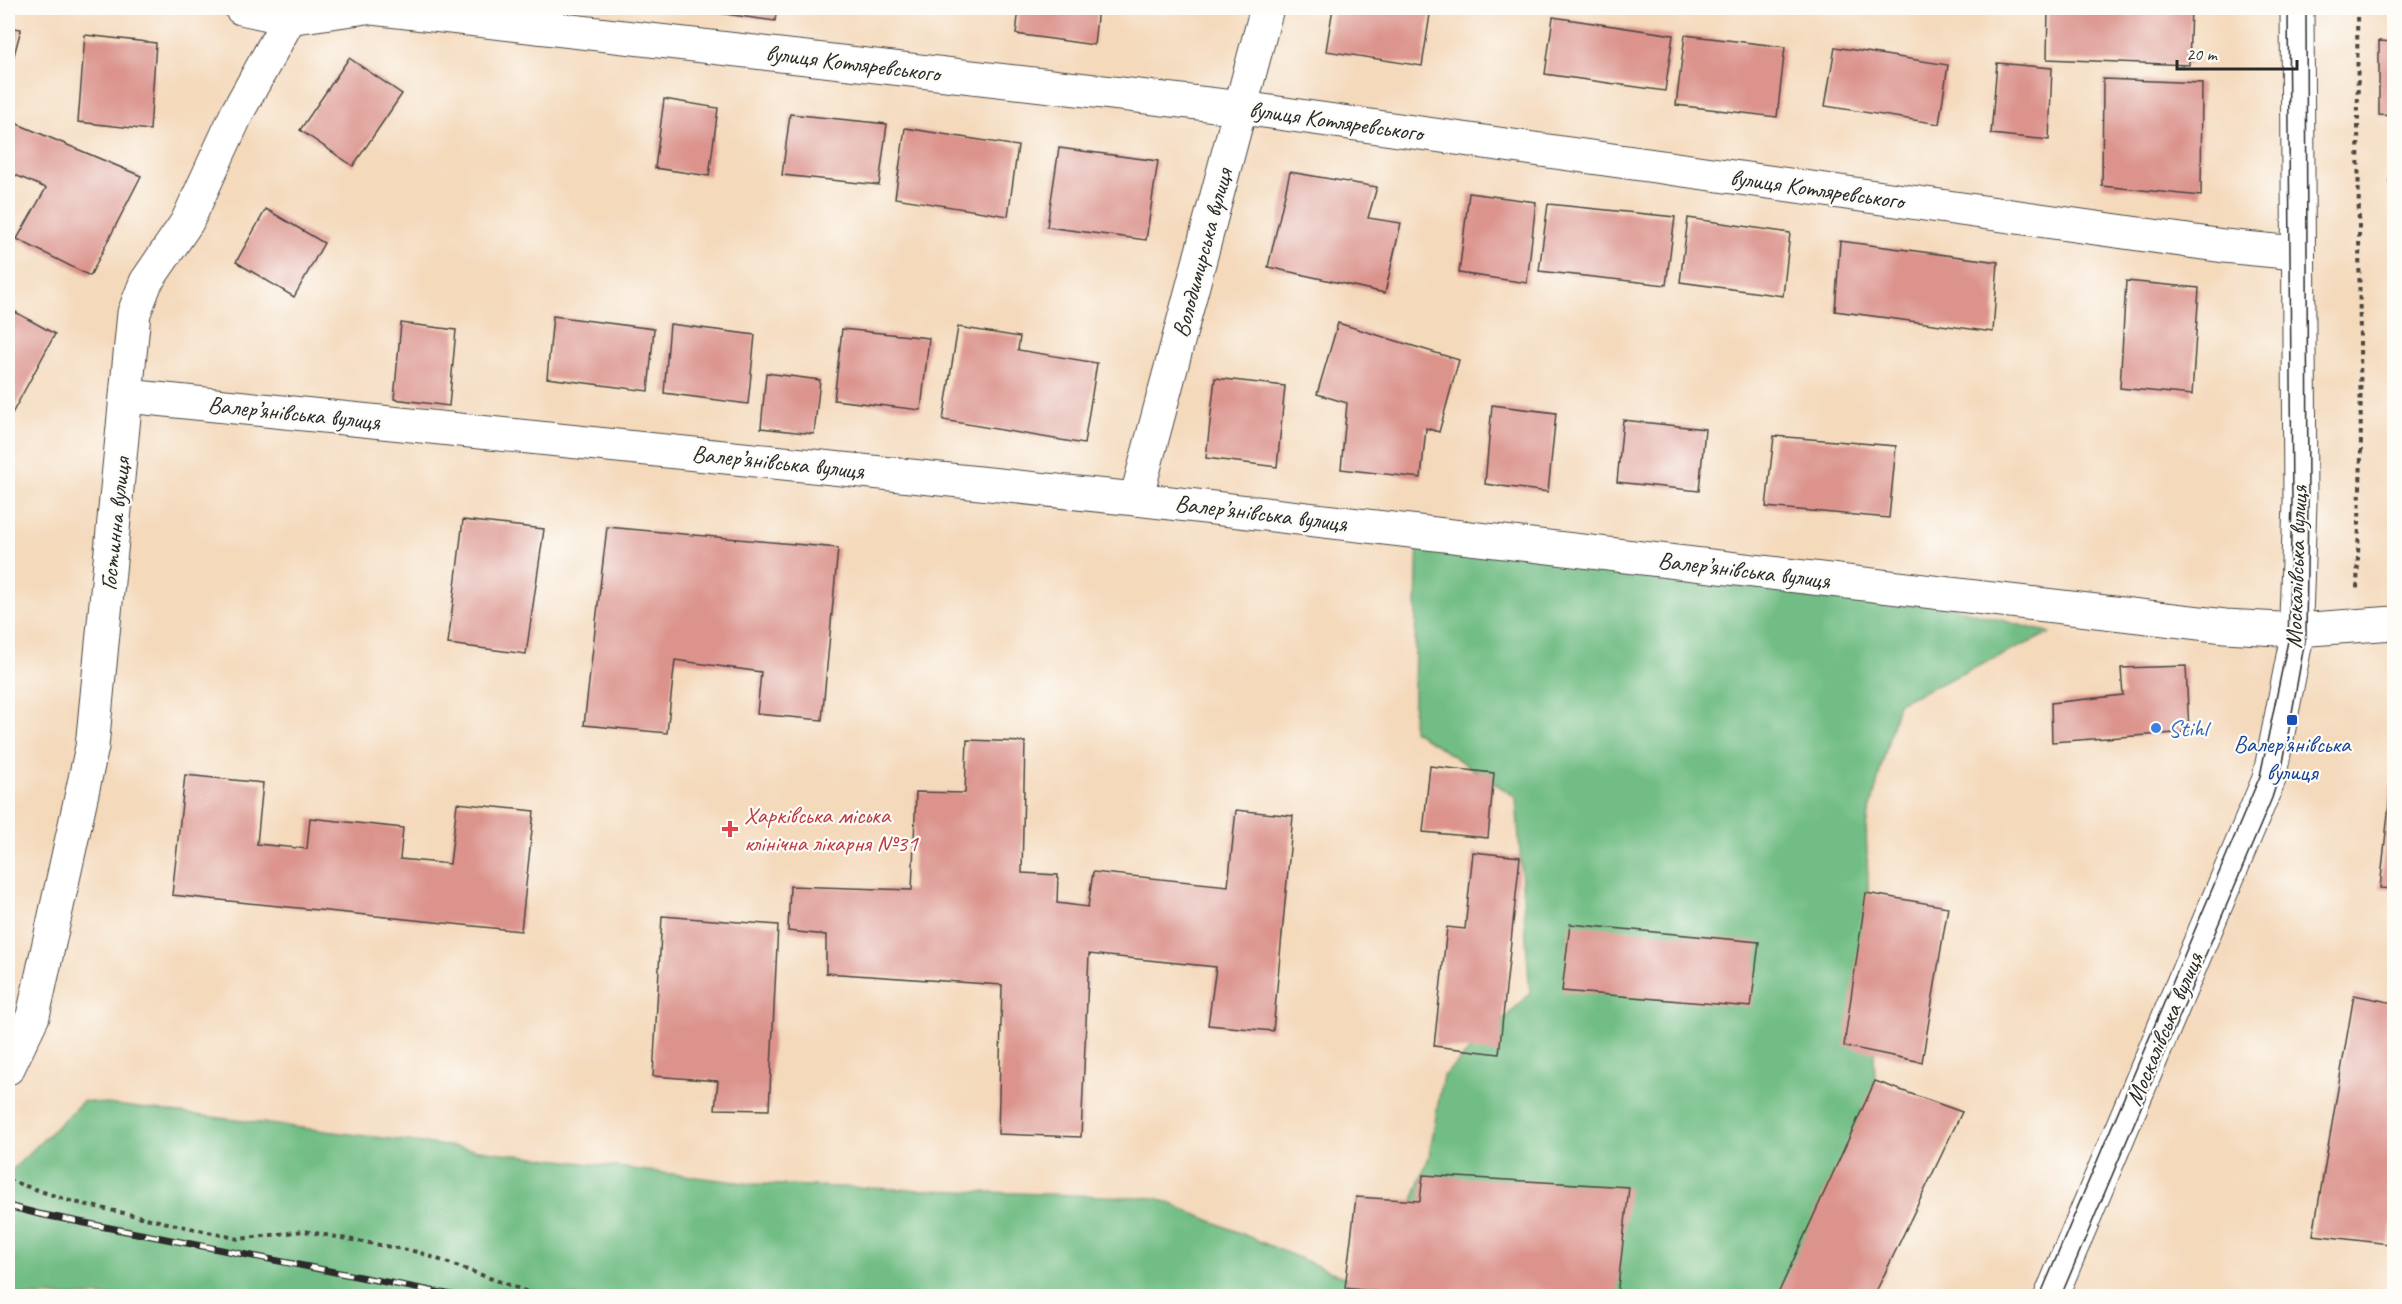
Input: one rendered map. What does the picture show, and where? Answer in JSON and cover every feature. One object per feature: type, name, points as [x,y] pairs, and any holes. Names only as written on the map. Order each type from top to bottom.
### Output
[{"type":"street","points":[[241,8],[292,13],[360,8]]},
{"type":"street","name":"вулиця Котляревського","points":[[372,8],[1242,108],[2224,246],[2297,253]]},
{"type":"street","name":"Володимирська вулиця","points":[[1136,499],[1267,8]]},
{"type":"street","name":"Москалівська вулиця","points":[[2050,1296],[2269,778],[2297,630],[2300,503],[2297,8]]},
{"type":"street","name":"Гостинна вулиця","points":[[8,1068],[33,1017],[92,747],[134,313],[146,282],[187,222],[238,111],[292,13]]},
{"type":"street","name":"Валер’янівська вулиця","points":[[127,396],[1136,499],[2225,626],[2297,630],[2394,623]]},
{"type":"path","points":[[2356,626],[2361,456],[2357,8]]},
{"type":"path","points":[[8,1180],[70,1201],[239,1239],[304,1231],[418,1252],[531,1293],[556,1296]]},
{"type":"green space","points":[[1418,531],[1865,584],[2050,633],[1898,703],[1866,826],[1875,1081],[1781,1296],[8,1296],[8,1174],[83,1101],[752,1184],[1157,1198],[1379,1292],[1429,1157],[1443,1076],[1530,994],[1516,797],[1413,730]]},
{"type":"building","points":[[705,8],[777,8],[775,21],[705,11]]},
{"type":"building","points":[[1019,8],[1098,8],[1094,45],[1016,34]]},
{"type":"building","points":[[1333,8],[1431,8],[1422,66],[1326,51]]},
{"type":"building","points":[[2048,8],[2191,8],[2189,65],[2047,59]]},
{"type":"building","points":[[1553,17],[1673,35],[1665,91],[1545,74]]},
{"type":"building","points":[[8,27],[21,29],[8,78]]},
{"type":"building","points":[[85,35],[156,43],[150,130],[78,122]]},
{"type":"building","points":[[1685,35],[1785,47],[1777,117],[1676,105]]},
{"type":"building","points":[[2379,41],[2394,42],[2394,116],[2379,115]]},
{"type":"building","points":[[1835,47],[1948,65],[1939,124],[1825,106]]},
{"type":"building","points":[[349,58],[402,94],[353,166],[300,130]]},
{"type":"building","points":[[1997,63],[2052,68],[2049,140],[1991,134]]},
{"type":"building","points":[[2103,79],[2202,83],[2201,196],[2102,186]]},
{"type":"building","points":[[664,99],[718,108],[709,176],[655,168]]},
{"type":"building","points":[[790,114],[887,124],[879,185],[782,175]]},
{"type":"building","points":[[8,120],[141,176],[90,276],[17,239],[46,188],[8,172]]},
{"type":"building","points":[[905,128],[1018,146],[1008,216],[895,198]]},
{"type":"building","points":[[1059,148],[1158,161],[1146,240],[1047,227]]},
{"type":"building","points":[[1290,172],[1377,187],[1368,218],[1401,223],[1385,293],[1268,267]]},
{"type":"building","points":[[2389,180],[2394,180],[2394,215],[2393,215]]},
{"type":"building","points":[[1469,193],[1536,202],[1527,283],[1459,273]]},
{"type":"building","points":[[1548,204],[1675,217],[1666,285],[1539,271]]},
{"type":"building","points":[[266,209],[324,243],[294,297],[236,262]]},
{"type":"building","points":[[1688,218],[1790,233],[1783,296],[1680,282]]},
{"type":"building","points":[[1840,241],[1998,262],[1993,332],[1835,311]]},
{"type":"building","points":[[2126,281],[2199,288],[2192,395],[2120,388]]},
{"type":"building","points":[[8,308],[55,334],[8,421]]},
{"type":"building","points":[[553,316],[654,329],[648,391],[547,378]]},
{"type":"building","points":[[401,323],[456,330],[449,406],[394,399]]},
{"type":"building","points":[[1338,323],[1459,360],[1439,432],[1426,428],[1421,478],[1341,469],[1347,403],[1317,394]]},
{"type":"building","points":[[670,324],[755,335],[748,404],[664,393]]},
{"type":"building","points":[[958,327],[1020,337],[1018,350],[1097,363],[1084,444],[943,420]]},
{"type":"building","points":[[842,329],[929,338],[921,410],[834,400]]},
{"type":"building","points":[[766,373],[820,380],[814,434],[761,428]]},
{"type":"building","points":[[1215,378],[1285,386],[1277,467],[1206,458]]},
{"type":"building","points":[[1492,405],[1556,413],[1548,492],[1485,484]]},
{"type":"building","points":[[1623,420],[1705,429],[1699,491],[1617,482]]},
{"type":"building","points":[[1774,436],[1896,446],[1889,518],[1766,507]]},
{"type":"building","points":[[463,520],[544,529],[526,654],[448,644]]},
{"type":"building","points":[[607,527],[838,548],[822,720],[757,714],[761,672],[675,660],[667,733],[584,725]]},
{"type":"building","points":[[2186,666],[2189,732],[2052,742],[2051,703],[2123,695],[2121,668]]},
{"type":"building","points":[[967,740],[1025,742],[1022,873],[1058,875],[1057,903],[1088,907],[1093,872],[1228,886],[1236,810],[1293,816],[1273,1031],[1208,1025],[1216,967],[1089,954],[1081,1137],[998,1134],[1002,985],[826,973],[826,935],[788,931],[790,886],[912,890],[916,792],[965,793]]},
{"type":"building","points":[[1430,766],[1494,773],[1488,838],[1423,832]]},
{"type":"building","points":[[185,775],[263,783],[257,844],[307,849],[310,818],[403,828],[400,859],[450,864],[457,803],[534,811],[521,931],[172,895]]},
{"type":"building","points":[[2391,785],[2394,785],[2394,889],[2380,888]]},
{"type":"building","points":[[1473,852],[1520,857],[1499,1054],[1434,1046],[1447,927],[1465,929]]},
{"type":"building","points":[[1866,893],[1948,907],[1922,1062],[1844,1046]]},
{"type":"building","points":[[662,916],[778,925],[769,1110],[715,1109],[718,1081],[653,1076]]},
{"type":"building","points":[[1570,924],[1759,942],[1751,1007],[1562,991]]},
{"type":"building","points":[[2354,995],[2394,1003],[2394,1209],[2389,1244],[2313,1235]]},
{"type":"building","points":[[1875,1081],[1962,1112],[1874,1296],[1777,1296]]},
{"type":"building","points":[[1423,1175],[1629,1187],[1617,1296],[1416,1296],[1345,1288],[1356,1197],[1420,1201]]},
{"type":"tram line","points":[[2040,1296],[2260,776],[2288,641],[2292,502],[2288,8]]},
{"type":"tram line","points":[[2061,1296],[2272,798],[2283,763],[2306,634],[2308,503],[2306,8]]},
{"type":"railway","points":[[8,1206],[457,1296]]},
{"type":"place","name":"Валер’янівська вулиця","points":[[2292,720]]},
{"type":"place","name":"Stihl","points":[[2156,728]]},
{"type":"place","name":"Харківська міська клінічна лікарня №31","points":[[730,829]]}]
